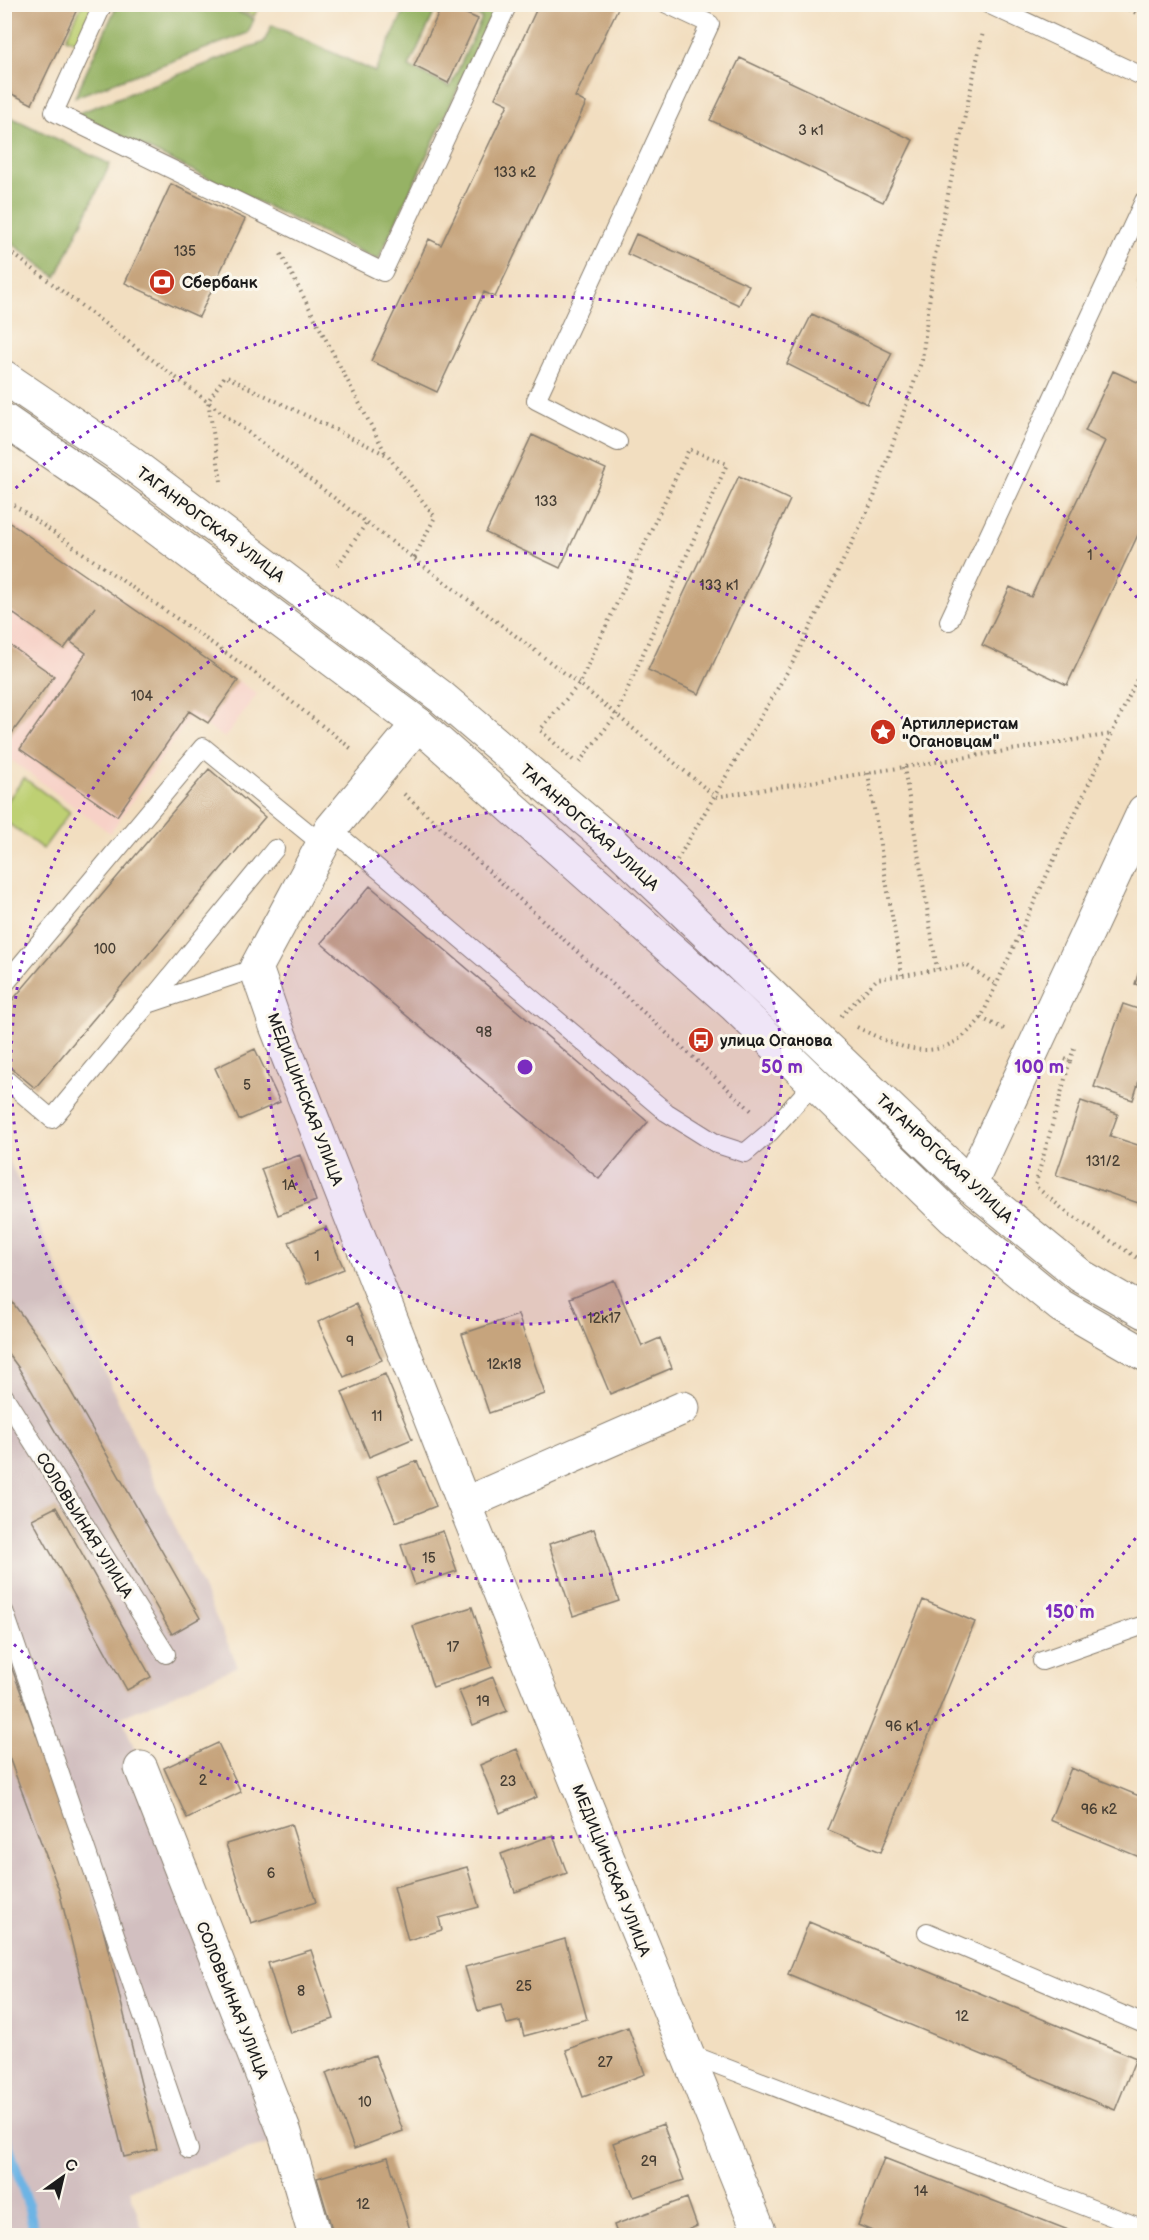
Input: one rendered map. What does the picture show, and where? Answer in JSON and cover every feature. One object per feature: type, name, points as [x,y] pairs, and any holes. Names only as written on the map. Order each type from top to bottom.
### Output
[{"type":"main road","name":"ТАГАНРОГСКАЯ УЛИЦА","points":[[4,376],[128,462],[440,696],[608,839],[970,1185],[1081,1276],[1144,1312]]},
{"type":"main road","points":[[4,420],[106,491],[418,724],[700,975],[953,1218],[1060,1306],[1144,1354]]},
{"type":"main road","points":[[256,968],[327,836],[440,696]]},
{"type":"main road","points":[[953,1218],[1144,811]]},
{"type":"main road","name":"МЕДИЦИНСКАЯ УЛИЦА","points":[[256,968],[276,1026],[464,1504],[761,2235]]},
{"type":"main road","points":[[464,1504],[683,1408]]},
{"type":"main road","name":"СОЛОВЬИНАЯ УЛИЦА","points":[[141,1768],[285,2133],[315,2235]]},
{"type":"lane","points":[[103,4],[54,112],[383,273],[508,4]]},
{"type":"lane","points":[[618,442],[536,400],[710,24],[668,4]]},
{"type":"lane","points":[[988,4],[1144,76]]},
{"type":"lane","points":[[949,621],[1144,201]]},
{"type":"lane","points":[[4,985],[203,747],[327,836],[666,1112],[717,1144],[745,1153],[770,1132],[813,1084]]},
{"type":"lane","points":[[4,1078],[52,1119],[275,849]]},
{"type":"lane","points":[[148,1004],[256,968]]},
{"type":"lane","name":"СОЛОВЬИНАЯ УЛИЦА","points":[[4,1396],[166,1654]]},
{"type":"lane","points":[[4,1611],[189,2150]]},
{"type":"lane","points":[[1042,1661],[1144,1625]]},
{"type":"lane","points":[[927,1932],[1144,2024]]},
{"type":"lane","points":[[687,2053],[1144,2229]]},
{"type":"path","points":[[1118,4],[1144,17]]},
{"type":"path","points":[[677,860],[716,797],[793,662],[873,500],[922,360],[935,255],[984,27]]},
{"type":"path","points":[[260,212],[387,455],[435,517],[414,558]]},
{"type":"path","points":[[4,247],[579,684],[716,797],[1112,734]]},
{"type":"path","points":[[221,481],[208,401],[225,376],[387,455]]},
{"type":"path","points":[[577,765],[616,715],[728,464],[689,449],[579,684],[540,730],[577,765],[585,772]]},
{"type":"path","points":[[338,566],[367,522]]},
{"type":"path","points":[[834,1008],[842,1017],[856,1026],[900,1048],[925,1051],[950,1044],[969,1032],[981,1018],[1144,664]]},
{"type":"path","points":[[904,767],[937,969]]},
{"type":"path","points":[[868,773],[902,975]]},
{"type":"path","points":[[669,852],[686,868]]},
{"type":"path","points":[[842,1017],[877,979],[966,965],[995,984]]},
{"type":"path","points":[[981,1018],[1070,1061],[1035,1186],[1070,1215],[1144,1262]]},
{"type":"shaded area","points":[[5,517],[257,694],[225,738],[191,716],[110,833],[11,760],[5,767]]},
{"type":"shaded area","points":[[4,1149],[238,1666],[122,1717],[286,2140],[239,2152],[130,2190],[144,2235],[5,2235]]},
{"type":"green space","points":[[82,5],[97,5],[79,43],[66,38]]},
{"type":"green space","points":[[117,5],[223,5],[254,19],[248,33],[75,97]]},
{"type":"green space","points":[[229,5],[259,5],[254,16]]},
{"type":"green space","points":[[407,5],[438,5],[409,67],[450,87],[482,18],[454,5],[497,5],[378,260],[76,114],[264,42],[272,25],[375,72]]},
{"type":"green space","points":[[4,114],[110,164],[56,277],[5,238]]},
{"type":"green space","points":[[24,778],[70,812],[43,849],[5,821],[5,804]]},
{"type":"building","points":[[443,4],[478,19],[448,83],[414,66]]},
{"type":"building","points":[[539,4],[619,6],[575,97],[586,103],[495,297],[484,292],[437,392],[371,361],[429,239],[441,245],[508,104],[495,98]]},
{"type":"building","points":[[4,5],[79,5],[32,104],[4,90]]},
{"type":"building","points":[[740,58],[913,140],[883,202],[710,120]]},
{"type":"building","points":[[171,184],[245,219],[199,317],[125,283]]},
{"type":"building","points":[[636,234],[749,285],[739,305],[627,254]]},
{"type":"building","points":[[1144,269],[1144,290],[1137,286]]},
{"type":"building","points":[[812,314],[892,353],[867,404],[787,364]]},
{"type":"building","points":[[1113,371],[1144,385],[1144,522],[1067,685],[982,645],[1010,587],[1031,597],[1105,441],[1085,431]]},
{"type":"building","points":[[532,435],[606,469],[560,568],[486,533]]},
{"type":"building","points":[[739,476],[790,500],[699,694],[648,670]]},
{"type":"building","points":[[4,519],[238,681],[208,723],[189,711],[117,816],[20,749],[86,653],[71,642],[95,607],[64,649],[4,607]]},
{"type":"building","points":[[4,641],[54,676],[4,744]]},
{"type":"building","points":[[209,769],[265,817],[35,1088],[4,1062],[4,1010]]},
{"type":"building","points":[[370,886],[648,1122],[599,1179],[321,943]]},
{"type":"building","points":[[1144,955],[1144,987],[1135,984]]},
{"type":"building","points":[[1123,1004],[1144,1011],[1144,1065],[1133,1100],[1094,1087]]},
{"type":"building","points":[[255,1049],[280,1102],[239,1120],[215,1068]]},
{"type":"building","points":[[1081,1101],[1118,1114],[1110,1136],[1144,1147],[1144,1205],[1056,1175]]},
{"type":"building","points":[[300,1155],[316,1201],[278,1215],[261,1169]]},
{"type":"building","points":[[326,1227],[344,1269],[307,1284],[289,1242]]},
{"type":"building","points":[[614,1280],[642,1346],[660,1338],[672,1368],[610,1394],[570,1298]]},
{"type":"building","points":[[4,1291],[46,1348],[200,1618],[172,1634],[18,1367],[4,1348]]},
{"type":"building","points":[[356,1304],[382,1360],[344,1377],[318,1322]]},
{"type":"building","points":[[518,1315],[545,1394],[489,1413],[462,1334]]},
{"type":"building","points":[[385,1374],[412,1439],[369,1457],[342,1392]]},
{"type":"building","points":[[417,1461],[436,1506],[396,1522],[377,1477]]},
{"type":"building","points":[[56,1507],[151,1677],[127,1690],[32,1519]]},
{"type":"building","points":[[594,1529],[619,1601],[573,1616],[549,1544]]},
{"type":"building","points":[[443,1531],[457,1571],[415,1585],[401,1545]]},
{"type":"building","points":[[923,1600],[975,1622],[881,1852],[828,1830]]},
{"type":"building","points":[[472,1607],[492,1667],[433,1687],[413,1626]]},
{"type":"building","points":[[5,1650],[91,1880],[157,2149],[124,2157],[59,1890],[4,1744]]},
{"type":"building","points":[[493,1677],[507,1711],[473,1725],[459,1691]]},
{"type":"building","points":[[218,1743],[241,1792],[187,1818],[164,1768]]},
{"type":"building","points":[[517,1749],[537,1797],[500,1813],[480,1765]]},
{"type":"building","points":[[1071,1768],[1144,1798],[1144,1859],[1050,1820]]},
{"type":"building","points":[[291,1824],[316,1902],[251,1923],[226,1844]]},
{"type":"building","points":[[553,1835],[567,1873],[515,1892],[501,1854]]},
{"type":"building","points":[[467,1867],[479,1907],[439,1918],[442,1930],[408,1940],[394,1887]]},
{"type":"building","points":[[809,1922],[1136,2058],[1115,2110],[788,1974]]},
{"type":"building","points":[[565,1939],[587,2019],[524,2036],[520,2021],[507,2024],[501,2005],[478,2011],[465,1967]]},
{"type":"building","points":[[311,1950],[334,2019],[290,2033],[268,1963]]},
{"type":"building","points":[[628,2027],[645,2074],[583,2097],[566,2050]]},
{"type":"building","points":[[375,2055],[403,2131],[354,2149],[326,2073]]},
{"type":"building","points":[[663,2124],[684,2180],[634,2197],[613,2143]]},
{"type":"building","points":[[388,2157],[410,2230],[393,2236],[334,2236],[317,2178]]},
{"type":"building","points":[[884,2158],[1081,2236],[884,2236],[858,2225]]},
{"type":"building","points":[[687,2198],[697,2226],[673,2236],[618,2236],[614,2225]]},
{"type":"waterway","points":[[4,2133],[28,2204],[35,2236]]},
{"type":"place","name":"Сбербанк","points":[[162,282]]},
{"type":"place","name":"Артиллеристам \"Огановцам\"","points":[[883,732]]},
{"type":"place","name":"улица Оганова","points":[[701,1040]]}]
